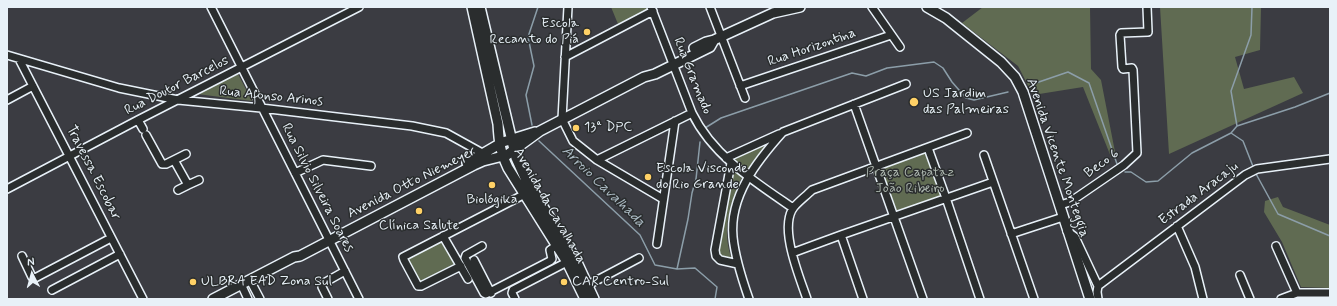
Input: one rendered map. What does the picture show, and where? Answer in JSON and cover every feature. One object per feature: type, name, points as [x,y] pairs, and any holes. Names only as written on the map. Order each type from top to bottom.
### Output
[{"type":"main road","name":"Avenida da Cavalhada","points":[[472,7],[498,124],[499,143],[503,157],[508,168],[567,262],[585,299]]},
{"type":"main road","name":"Avenida da Cavalhada","points":[[480,7],[514,150],[526,178],[575,258],[594,299]]},
{"type":"main road","name":"Avenida Otto Niemeyer","points":[[484,157],[503,157],[540,131],[644,77],[655,74],[672,62],[710,47],[718,38],[772,10],[800,7]]},
{"type":"main road","name":"Avenida Vicente Monteggia","points":[[927,7],[936,10],[1001,62],[1016,77],[1024,92],[1067,231],[1090,299]]},
{"type":"main road","name":"Avenida Otto Niemeyer","points":[[212,299],[294,257],[300,256],[328,239],[484,157],[499,143],[540,131]]},
{"type":"main road","points":[[484,157],[508,168]]},
{"type":"street","name":"Rua Silvio Silveira Soares","points":[[211,7],[359,299]]},
{"type":"street","name":"Rua Doutor Barcelos","points":[[7,189],[359,7]]},
{"type":"street","points":[[568,7],[562,119],[573,141],[597,160],[663,199]]},
{"type":"street","points":[[710,7],[718,38],[745,98]]},
{"type":"street","points":[[872,7],[900,47]]},
{"type":"street","name":"Beco 6","points":[[1060,205],[1070,202],[1124,165],[1137,153],[1133,70],[1122,67],[1120,35],[1148,32],[1147,7]]},
{"type":"street","points":[[565,57],[652,9]]},
{"type":"street","name":"Rua Gramado","points":[[652,9],[698,127],[731,163],[748,177],[793,208]]},
{"type":"street","name":"Rua Horizontina","points":[[740,86],[892,35]]},
{"type":"street","name":"Rua Afonso Arinos","points":[[7,55],[119,88],[178,100],[261,108],[412,126],[446,134],[484,157]]},
{"type":"street","name":"Travessa Escobar","points":[[19,59],[143,299]]},
{"type":"street","points":[[726,158],[783,132],[906,84]]},
{"type":"street","points":[[7,100],[33,86]]},
{"type":"street","points":[[197,90],[195,95],[199,103]]},
{"type":"street","points":[[854,104],[923,299]]},
{"type":"street","points":[[597,160],[692,113]]},
{"type":"street","points":[[138,120],[162,164],[166,164],[186,154]]},
{"type":"street","points":[[657,244],[675,121]]},
{"type":"street","points":[[749,299],[738,264],[734,240],[733,222],[736,206],[748,177],[768,148],[783,132]]},
{"type":"street","points":[[806,299],[788,237],[789,222],[793,208],[812,190],[966,133]]},
{"type":"street","points":[[928,148],[980,299]]},
{"type":"street","points":[[984,155],[1034,299]]},
{"type":"street","points":[[174,160],[188,185]]},
{"type":"street","points":[[295,173],[323,160],[371,166]]},
{"type":"street","name":"Estrada Aracaju","points":[[1098,286],[1245,175],[1257,169],[1330,160]]},
{"type":"street","points":[[731,163],[716,256],[720,260],[738,264]]},
{"type":"street","points":[[178,190],[199,180]]},
{"type":"street","points":[[792,253],[993,182]]},
{"type":"street","points":[[461,266],[421,286],[418,286],[403,257],[525,194]]},
{"type":"street","points":[[1011,234],[1063,217]]},
{"type":"street","points":[[1177,226],[1194,267],[1203,299]]},
{"type":"street","points":[[1067,231],[1075,237],[1098,286],[1098,299]]},
{"type":"street","points":[[841,235],[863,299]]},
{"type":"street","points":[[443,236],[468,279]]},
{"type":"street","points":[[22,256],[32,277],[35,278],[111,238]]},
{"type":"street","points":[[482,246],[466,255],[465,258],[484,293],[486,294],[491,293],[550,261],[552,258],[550,250],[557,245]]},
{"type":"street","points":[[1276,246],[1297,293]]},
{"type":"street","points":[[52,290],[120,254]]},
{"type":"street","points":[[588,285],[638,258]]},
{"type":"street","points":[[474,260],[491,293]]},
{"type":"street","points":[[514,299],[512,293],[513,290],[567,262]]},
{"type":"street","points":[[328,299],[322,284],[344,271]]},
{"type":"street","points":[[1240,275],[1250,299]]},
{"type":"street","points":[[250,280],[260,299]]},
{"type":"street","points":[[241,284],[248,299]]},
{"type":"street","points":[[1281,299],[1297,293],[1318,296],[1330,293]]},
{"type":"green space","points":[[611,7],[646,7],[647,10],[618,24]]},
{"type":"green space","points":[[983,7],[1090,7],[1091,69],[1101,80],[1116,157],[1111,157],[1083,87],[1033,95],[1018,66],[962,23]]},
{"type":"green space","points":[[1160,7],[1261,7],[1260,50],[1235,57],[1244,89],[1294,77],[1303,93],[1169,154]]},
{"type":"green space","points":[[238,74],[252,101],[197,94]]},
{"type":"green space","points":[[768,142],[747,171],[735,162],[736,157]]},
{"type":"green space","name":"Praça Capataz João Ribeiro","points":[[925,151],[941,196],[895,212],[879,167]]},
{"type":"green space","points":[[733,169],[742,177],[728,217],[727,238],[732,260],[722,259],[718,255],[718,251]]},
{"type":"green space","points":[[1278,197],[1283,207],[1330,225],[1330,288],[1301,287],[1282,242],[1264,212],[1265,201]]},
{"type":"green space","points":[[442,240],[454,264],[419,282],[407,258]]},
{"type":"waterway","name":"Arroio Cavalhada","points":[[532,125],[526,95],[534,66],[528,37],[538,7]]},
{"type":"waterway","points":[[1237,126],[1231,91],[1251,35],[1252,7]]},
{"type":"waterway","points":[[705,128],[721,118],[852,73],[866,76],[887,68],[934,62],[943,68],[952,82],[966,98],[974,100],[1008,92]]},
{"type":"waterway","points":[[1033,84],[1068,72],[1089,83],[1117,164]]},
{"type":"waterway","points":[[1125,172],[1131,172],[1146,182],[1158,181],[1192,153],[1231,133],[1237,126],[1295,107],[1330,93]]},
{"type":"waterway","points":[[1231,133],[1243,141],[1254,169]]},
{"type":"waterway","name":"Arroio Cavalhada","points":[[539,141],[640,235],[655,265],[677,269],[695,268],[717,287],[715,299]]},
{"type":"waterway","points":[[677,269],[696,179],[700,142]]},
{"type":"waterway","points":[[1255,172],[1278,214],[1330,236]]},
{"type":"place","name":"Escola Recanto do Piá","points":[[587,32]]},
{"type":"place","name":"US Jardim das Palmeiras","points":[[914,102]]},
{"type":"place","name":"13ª DPC","points":[[576,128]]},
{"type":"place","name":"Escola Visconde do Rio Grande","points":[[648,177]]},
{"type":"place","name":"Biológika","points":[[492,185]]},
{"type":"place","name":"Clínica Salute","points":[[419,211]]},
{"type":"place","name":"ULBRA EAD Zona Sul","points":[[193,282]]},
{"type":"place","name":"CAR Centro-Sul","points":[[564,282]]}]
